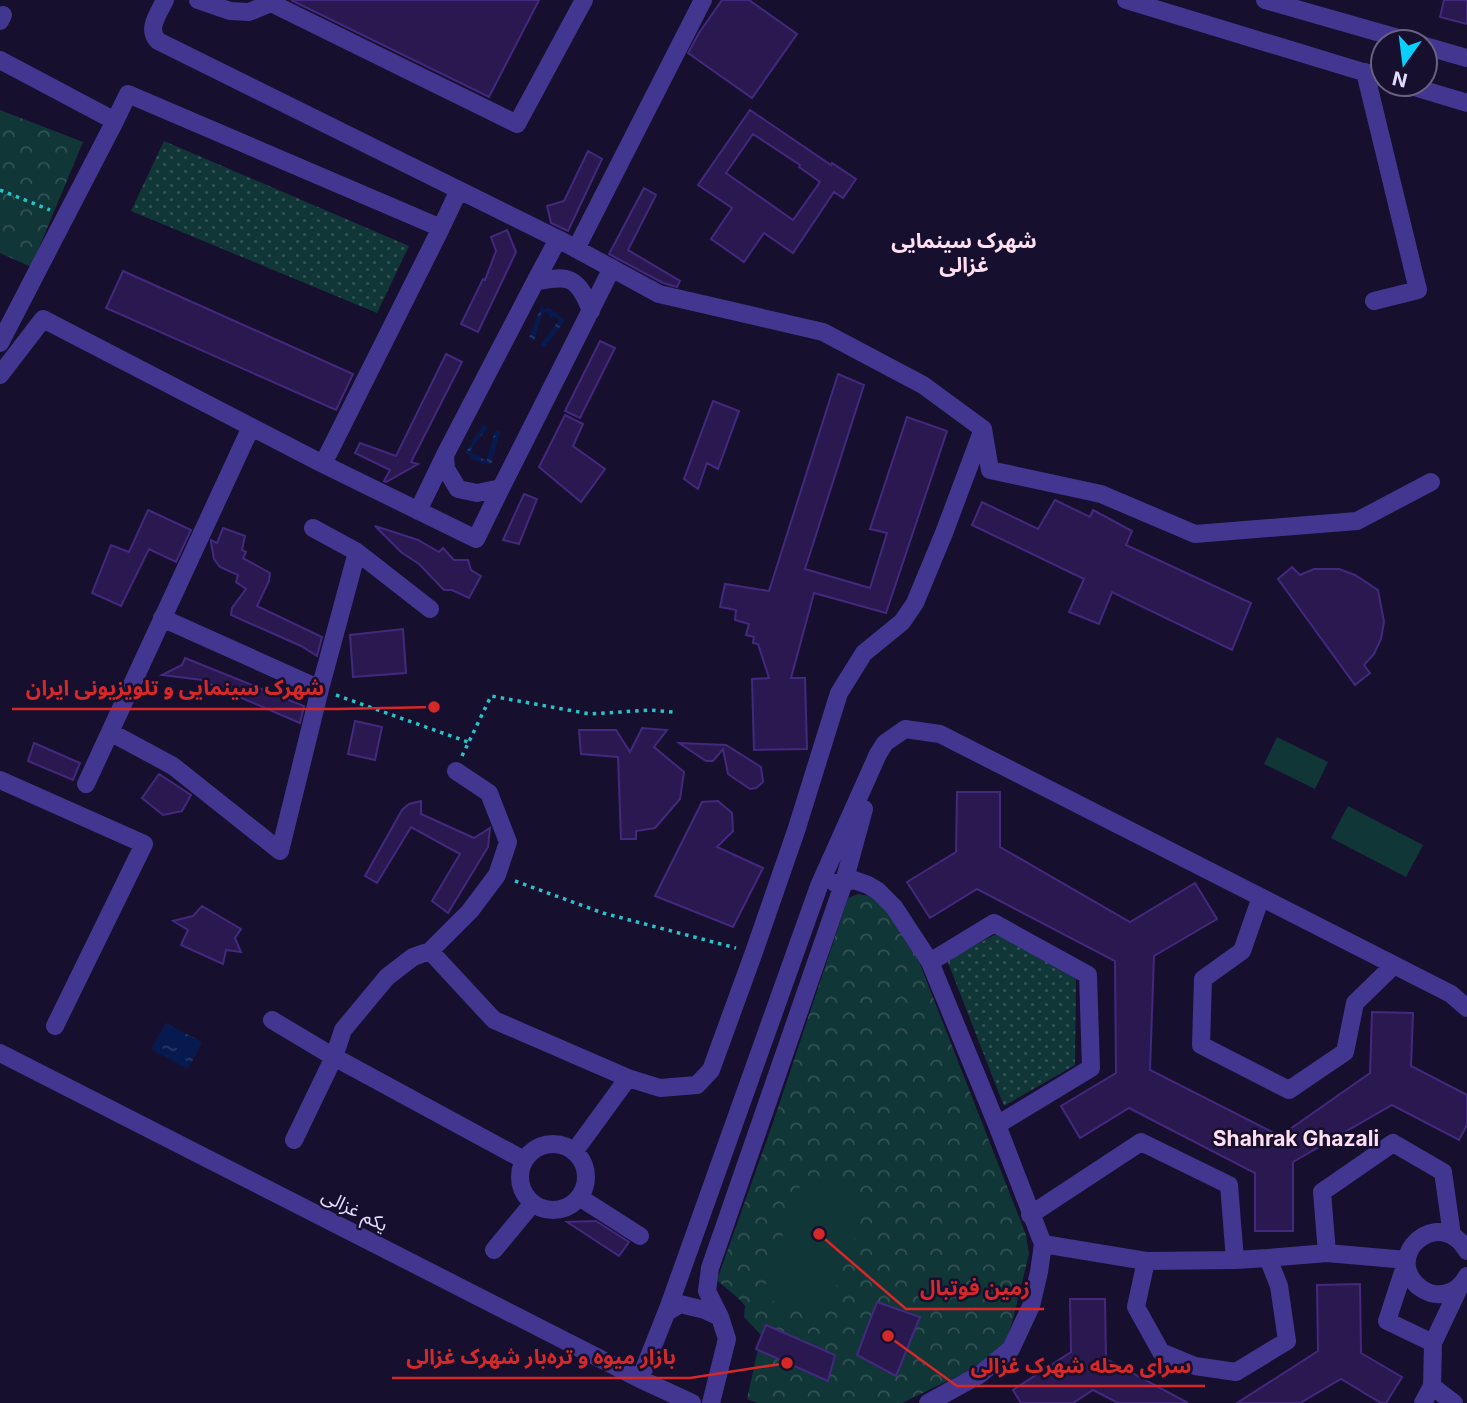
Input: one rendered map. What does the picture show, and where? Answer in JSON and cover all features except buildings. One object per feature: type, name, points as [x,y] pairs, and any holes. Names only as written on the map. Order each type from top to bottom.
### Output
[{"type":"street","points":[[165,0],[152,29],[153,36],[158,41],[576,248],[659,293],[823,332],[923,385],[983,429],[990,470],[1101,494],[1195,534],[1357,521],[1431,482]]},
{"type":"street","points":[[198,0],[230,11],[249,12],[272,2],[517,124],[583,0]]},
{"type":"street","points":[[576,248],[703,0]]},
{"type":"street","points":[[1126,0],[1369,73]]},
{"type":"street","points":[[1265,0],[1369,30]]},
{"type":"street","points":[[1439,50],[1467,58]]},
{"type":"street","points":[[0,60],[115,121]]},
{"type":"street","points":[[1365,72],[1418,290],[1374,301]]},
{"type":"street","points":[[0,343],[128,94],[441,228]]},
{"type":"street","points":[[1439,95],[1467,103]]},
{"type":"street","points":[[323,464],[459,190]]},
{"type":"street","points":[[418,511],[558,239]]},
{"type":"street","points":[[18,307],[323,464],[476,539],[612,268]]},
{"type":"street","points":[[535,282],[556,277],[571,280],[585,296],[590,311]]},
{"type":"street","points":[[0,376],[43,319]]},
{"type":"street","points":[[86,784],[251,427]]},
{"type":"street","points":[[430,951],[494,1020],[628,1078],[660,1088],[697,1085],[711,1070],[754,952],[796,831],[839,693],[864,653],[902,622],[915,603],[983,429]]},
{"type":"street","points":[[445,455],[446,469],[458,489],[477,493],[500,488]]},
{"type":"street","points":[[313,528],[356,552],[430,609]]},
{"type":"street","points":[[110,732],[173,766],[280,851],[356,552]]},
{"type":"street","points":[[162,618],[320,689]]},
{"type":"street","points":[[640,1379],[819,886],[878,754],[885,743],[905,729],[940,734],[1451,994],[1467,1008]]},
{"type":"street","points":[[711,1403],[727,1339],[707,1291],[710,1268],[844,882],[878,754]]},
{"type":"street","points":[[293,1140],[334,1057],[343,1030],[387,977],[413,957],[430,951],[471,911],[497,875],[508,842],[489,793],[456,771]]},
{"type":"street","points":[[0,780],[144,844],[55,1026]]},
{"type":"street","points":[[819,886],[854,880],[878,891],[894,907],[930,962],[997,1125],[1042,1244],[1040,1272],[1031,1306],[1011,1349],[979,1375],[928,1403]]},
{"type":"street","points":[[1261,897],[1242,951],[1203,979],[1201,1045],[1278,1085],[1289,1090],[1345,1052],[1355,1003],[1394,965]]},
{"type":"street","points":[[930,962],[993,923],[1088,975],[1091,1068],[997,1125]]},
{"type":"street","points":[[272,1020],[334,1057],[524,1160]]},
{"type":"street","name":"یکم غزالی","points":[[0,1053],[692,1403]]},
{"type":"street","points":[[574,1152],[628,1078]]},
{"type":"street","points":[[1030,1215],[1141,1142],[1229,1185],[1236,1260]]},
{"type":"street","points":[[1327,1253],[1322,1192],[1393,1143],[1443,1172],[1460,1238],[1467,1251]]},
{"type":"street","points":[[546,1144],[557,1144],[574,1152],[583,1165],[586,1176],[579,1197],[572,1204],[563,1209],[552,1210],[542,1208],[525,1196],[519,1176],[521,1166],[535,1149],[546,1144]]},
{"type":"street","points":[[712,1186],[736,1192]]},
{"type":"street","points":[[579,1197],[640,1236]]},
{"type":"street","points":[[494,1250],[533,1203]]},
{"type":"street","points":[[1460,1238],[1467,1217]]},
{"type":"street","points":[[1433,1343],[1387,1321],[1409,1250],[1415,1242],[1423,1236],[1443,1232],[1460,1238]]},
{"type":"street","points":[[1042,1244],[1146,1261],[1236,1260],[1327,1253],[1407,1260]]},
{"type":"street","points":[[1146,1261],[1136,1307],[1161,1352],[1195,1366],[1236,1372],[1287,1341],[1279,1286],[1268,1258]]},
{"type":"street","points":[[1407,1260],[1412,1281],[1420,1289],[1440,1295],[1465,1284]]},
{"type":"street","points":[[1423,1403],[1432,1386],[1433,1343],[1465,1284]]},
{"type":"street","points":[[666,1313],[680,1304],[720,1317]]},
{"type":"street","points":[[1432,1386],[1454,1403]]},
{"type":"path","points":[[0,190],[65,218]]},
{"type":"path","points":[[320,689],[468,742],[491,696],[590,714],[650,710],[673,712]]},
{"type":"path","points":[[497,875],[603,913],[754,952]]},
{"type":"green space","points":[[0,110],[83,142],[31,267],[0,253]]},
{"type":"green space","points":[[164,141],[409,246],[377,313],[131,211]]},
{"type":"green space","points":[[1277,737],[1328,762],[1315,789],[1264,764]]},
{"type":"green space","points":[[1348,806],[1423,845],[1406,877],[1331,838]]},
{"type":"green space","points":[[858,894],[870,896],[884,907],[920,964],[1026,1235],[1029,1254],[1005,1343],[995,1353],[964,1373],[902,1403],[757,1403],[747,1399],[761,1335],[744,1317],[745,1306],[741,1301],[717,1280],[848,898]]},
{"type":"green space","points":[[998,933],[1076,979],[1075,1065],[1004,1106],[947,960]]},
{"type":"green space","points":[[804,1175],[869,1199],[824,1319],[761,1297]]},
{"type":"water","points":[[541,307],[549,308],[565,320],[545,347],[541,346],[542,343],[559,320],[550,317],[547,311],[542,314],[534,341],[529,338]]},
{"type":"water","points":[[483,425],[488,427],[471,449],[472,454],[487,460],[497,430],[500,432],[491,465],[471,459],[470,455],[465,453]]},
{"type":"water","points":[[166,1023],[202,1042],[188,1069],[151,1049]]},
{"type":"place","name":"شهرک سینمایی و تلویزیونی ایران","points":[[434,707]]},
{"type":"place","name":"زمین فوتبال","points":[[819,1234]]},
{"type":"place","name":"سرای محله شهرک غزالی","points":[[888,1336]]},
{"type":"place","name":"بازار میوه و تره‌بار شهرک غزالی","points":[[787,1363]]},
{"type":"district","name":"شهرک سینمایی غزالی","points":[[964,252]]},
{"type":"district","name":"Shahrak Ghazali","points":[[1296,1138]]}]
